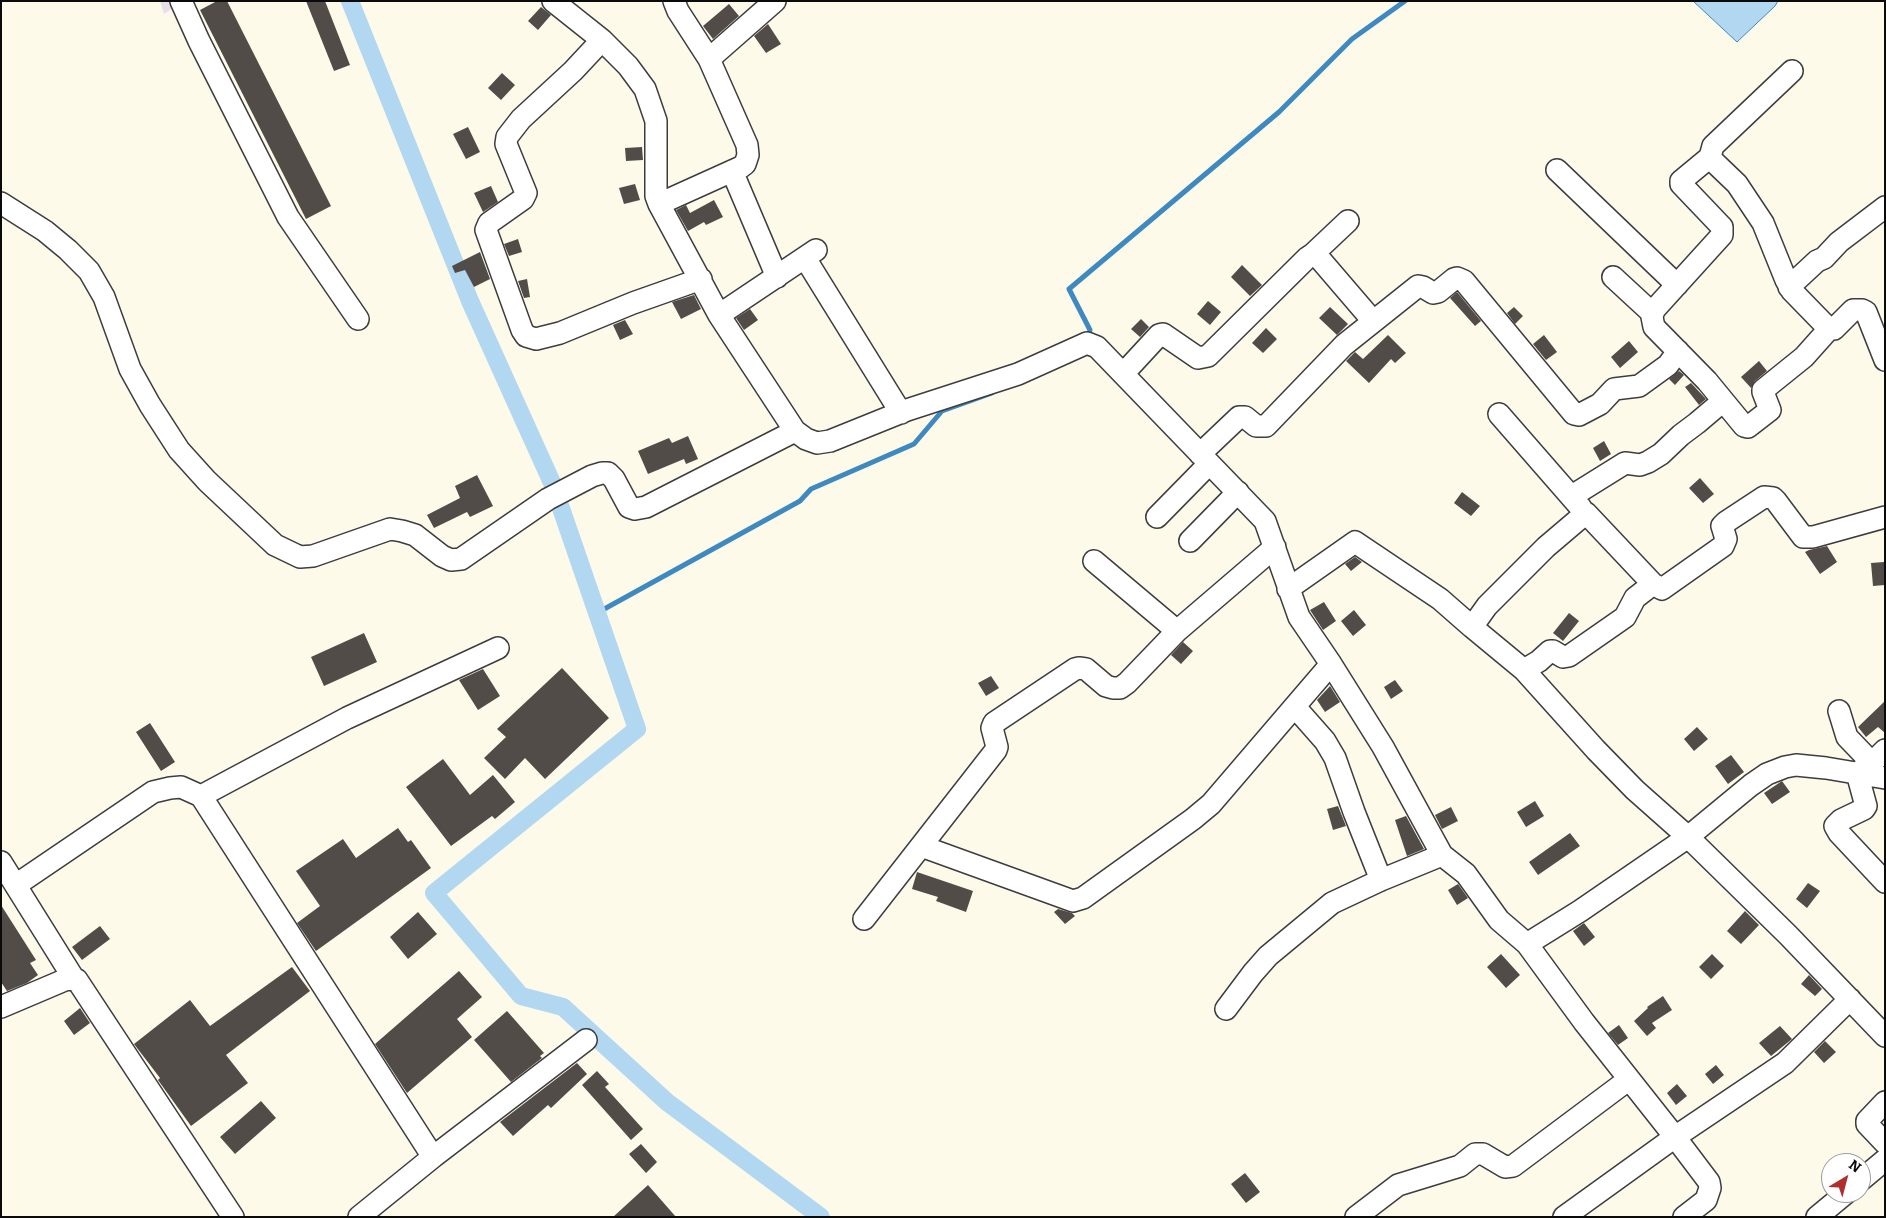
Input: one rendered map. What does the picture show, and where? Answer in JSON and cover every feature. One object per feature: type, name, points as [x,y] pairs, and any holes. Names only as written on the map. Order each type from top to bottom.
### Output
[{"type":"street","points":[[181,1],[199,42],[288,217],[358,319]]},
{"type":"street","points":[[553,1],[602,40],[640,81],[656,121],[656,196],[659,204],[719,315],[795,431],[806,439],[817,443],[830,441],[901,413],[1018,374],[1087,343],[1104,353],[1265,521],[1299,617],[1383,747],[1442,855],[1466,874],[1499,920],[1527,944],[1628,1080],[1675,1137],[1708,1182],[1710,1188],[1706,1200],[1684,1217]]},
{"type":"street","points":[[659,204],[745,164],[748,155],[747,145],[709,59],[678,11],[674,1]]},
{"type":"street","points":[[709,59],[775,1]]},
{"type":"street","points":[[602,40],[573,71],[521,119],[507,137],[506,144],[526,193],[523,199],[489,223],[486,230],[522,330],[526,336],[536,339],[560,333],[633,303],[701,279]]},
{"type":"street","points":[[1652,313],[1722,235],[1722,227],[1681,181],[1710,156],[1713,146],[1792,71]]},
{"type":"street","points":[[1710,156],[1737,184],[1763,224],[1789,287],[1829,329]]},
{"type":"street","points":[[1557,170],[1677,285]]},
{"type":"street","points":[[732,171],[777,277]]},
{"type":"street","points":[[1,203],[45,231],[89,271],[104,297],[130,369],[150,405],[180,450],[207,481],[275,545],[286,552],[300,557],[313,556],[390,529],[415,535],[442,556],[451,560],[461,559],[557,495],[592,476],[608,473],[614,479],[629,507],[635,510],[646,507],[795,431]]},
{"type":"street","points":[[1789,287],[1817,261],[1824,258],[1839,242],[1885,207]]},
{"type":"street","points":[[1123,374],[1159,335],[1163,334],[1198,358],[1208,356],[1348,221]]},
{"type":"street","points":[[719,315],[810,254],[901,413]]},
{"type":"street","points":[[1312,254],[1319,258],[1373,321]]},
{"type":"street","points":[[1613,276],[1652,313],[1654,327],[1723,400],[1744,426],[1751,426],[1770,410],[1762,392],[1763,390],[1804,357],[1829,329],[1834,329],[1853,310],[1862,310],[1869,317],[1885,360]]},
{"type":"street","points":[[1157,517],[1239,417],[1245,417],[1256,426],[1266,426],[1344,345],[1418,286],[1423,286],[1433,294],[1454,279],[1461,279],[1574,414],[1579,415],[1600,404],[1614,389],[1639,386],[1668,365],[1678,351]]},
{"type":"street","points":[[1572,496],[1625,463],[1640,465],[1661,454],[1681,434],[1697,423],[1723,400]]},
{"type":"street","points":[[1499,414],[1586,513],[1658,588],[1665,588],[1723,546],[1726,539],[1722,526],[1764,497],[1773,498],[1776,501],[1803,537],[1813,537],[1885,517]]},
{"type":"street","points":[[1190,541],[1238,492]]},
{"type":"street","points":[[1472,627],[1487,606],[1546,547],[1586,513]]},
{"type":"street","points":[[1288,589],[1355,542],[1440,599],[1524,670],[1635,790],[1688,837],[1788,935],[1885,1036]]},
{"type":"street","points":[[864,919],[996,750],[997,747],[992,728],[994,723],[1075,669],[1086,669],[1106,686],[1120,688],[1177,631],[1275,547]]},
{"type":"street","points":[[1094,561],[1177,631]]},
{"type":"street","points":[[1524,670],[1550,650],[1563,657],[1568,656],[1625,617],[1635,598],[1653,584]]},
{"type":"street","points":[[201,796],[347,718],[498,648]]},
{"type":"street","points":[[921,846],[1077,901],[1186,825],[1210,804],[1331,664]]},
{"type":"street","points":[[1295,707],[1325,741],[1335,758],[1381,880]]},
{"type":"street","points":[[1839,711],[1847,737],[1875,766]]},
{"type":"street","points":[[1527,944],[1580,911],[1688,837],[1751,785],[1768,774],[1796,765],[1826,768],[1875,766]]},
{"type":"street","points":[[1875,766],[1866,806],[1863,810],[1841,820],[1836,824],[1836,828],[1885,882]]},
{"type":"street","points":[[16,885],[153,792],[181,787],[201,796],[433,1157]]},
{"type":"street","points":[[1226,1009],[1268,956],[1332,903],[1442,855]]},
{"type":"street","points":[[1,862],[74,979],[78,982],[233,1217]]},
{"type":"street","points":[[1,1007],[67,979],[74,979]]},
{"type":"street","points":[[1564,1217],[1675,1137],[1785,1063],[1850,999]]},
{"type":"street","points":[[359,1217],[433,1157],[586,1040]]},
{"type":"street","points":[[1356,1217],[1398,1185],[1460,1166],[1475,1154],[1482,1154],[1505,1167],[1513,1166],[1628,1080]]},
{"type":"street","points":[[1885,1102],[1867,1121],[1867,1124],[1885,1143]]},
{"type":"street","points":[[1871,1172],[1885,1160]]},
{"type":"street","points":[[1818,1217],[1834,1203]]},
{"type":"shaded area","points":[[160,1],[184,1],[164,14]]},
{"type":"water","points":[[1693,1],[1778,1],[1737,42]]},
{"type":"building","points":[[217,1],[227,1],[331,206],[306,219],[200,10]]},
{"type":"building","points":[[306,1],[325,1],[350,65],[334,71]]},
{"type":"building","points":[[729,4],[739,16],[713,39],[703,26]]},
{"type":"building","points":[[541,7],[551,15],[538,30],[528,21]]},
{"type":"building","points":[[768,24],[781,44],[766,53],[754,36]]},
{"type":"building","points":[[502,73],[515,85],[501,100],[488,88]]},
{"type":"building","points":[[468,127],[480,152],[466,159],[453,134]]},
{"type":"building","points":[[642,147],[643,160],[626,161],[625,148]]},
{"type":"building","points":[[635,184],[640,200],[624,204],[619,188]]},
{"type":"building","points":[[491,186],[498,202],[483,212],[474,193]]},
{"type":"building","points":[[714,200],[723,217],[706,225],[704,222],[688,231],[676,210],[686,205],[690,213]]},
{"type":"building","points":[[518,239],[522,252],[509,256],[504,244]]},
{"type":"building","points":[[480,252],[490,279],[474,287],[465,270],[455,273],[452,266]]},
{"type":"building","points":[[1242,265],[1262,285],[1250,296],[1231,277]]},
{"type":"building","points":[[527,279],[530,297],[524,298],[518,281]]},
{"type":"building","points":[[1457,292],[1481,321],[1475,326],[1450,298]]},
{"type":"building","points":[[694,295],[701,309],[681,319],[672,302]]},
{"type":"building","points":[[1208,301],[1221,312],[1210,325],[1197,314]]},
{"type":"building","points":[[1330,307],[1348,324],[1337,335],[1319,318]]},
{"type":"building","points":[[1514,307],[1523,316],[1515,324],[1507,313]]},
{"type":"building","points":[[750,309],[758,320],[744,330],[736,318]]},
{"type":"building","points":[[1141,319],[1149,327],[1140,337],[1131,329]]},
{"type":"building","points":[[625,320],[633,334],[620,340],[613,325]]},
{"type":"building","points":[[1266,328],[1277,339],[1263,353],[1252,343]]},
{"type":"building","points":[[1388,335],[1406,353],[1395,363],[1391,359],[1369,383],[1346,361],[1355,352],[1363,359]]},
{"type":"building","points":[[1544,335],[1557,352],[1546,360],[1533,344]]},
{"type":"building","points":[[1629,341],[1638,352],[1620,368],[1611,357]]},
{"type":"building","points":[[1759,361],[1767,371],[1755,381],[1751,388],[1741,377]]},
{"type":"building","points":[[1679,371],[1684,375],[1675,385],[1669,379]]},
{"type":"building","points":[[1691,383],[1706,399],[1699,405],[1685,387]]},
{"type":"building","points":[[688,436],[698,459],[686,464],[684,459],[648,474],[638,451],[669,438],[672,443]]},
{"type":"building","points":[[1604,441],[1611,454],[1600,461],[1593,448]]},
{"type":"building","points":[[477,475],[493,506],[470,517],[467,512],[434,528],[427,515],[460,498],[455,486]]},
{"type":"building","points":[[1700,478],[1714,494],[1703,503],[1689,488]]},
{"type":"building","points":[[1462,492],[1480,506],[1471,516],[1454,503]]},
{"type":"building","points":[[1827,546],[1837,562],[1820,574],[1805,552]]},
{"type":"building","points":[[1355,557],[1362,562],[1351,571],[1345,564]]},
{"type":"building","points":[[1884,562],[1885,585],[1873,586],[1871,563]]},
{"type":"building","points":[[1324,602],[1336,621],[1323,630],[1310,610]]},
{"type":"building","points":[[1354,610],[1366,625],[1353,636],[1341,621]]},
{"type":"building","points":[[1569,613],[1579,621],[1563,641],[1553,633]]},
{"type":"building","points":[[364,633],[377,662],[324,686],[311,657]]},
{"type":"building","points":[[1183,642],[1193,651],[1181,664],[1171,655]]},
{"type":"building","points":[[562,668],[609,718],[545,779],[525,758],[505,779],[484,758],[506,737],[497,729]]},
{"type":"building","points":[[483,669],[500,696],[478,710],[459,680]]},
{"type":"building","points":[[991,676],[999,688],[986,696],[978,683]]},
{"type":"building","points":[[1395,680],[1403,691],[1391,699],[1384,687]]},
{"type":"building","points":[[1330,686],[1340,702],[1325,712],[1317,700]]},
{"type":"building","points":[[1885,701],[1885,733],[1878,727],[1866,737],[1858,727]]},
{"type":"building","points":[[150,723],[175,762],[161,771],[136,732]]},
{"type":"building","points":[[1697,727],[1708,739],[1694,751],[1684,739]]},
{"type":"building","points":[[1731,755],[1744,772],[1728,784],[1715,766]]},
{"type":"building","points":[[443,759],[470,795],[493,775],[515,802],[495,819],[492,816],[451,846],[406,787]]},
{"type":"building","points":[[1782,781],[1790,792],[1772,804],[1764,793]]},
{"type":"building","points":[[1535,801],[1544,816],[1526,827],[1517,812]]},
{"type":"building","points":[[1338,806],[1346,826],[1333,830],[1327,809]]},
{"type":"building","points":[[1451,807],[1458,821],[1442,829],[1435,815]]},
{"type":"building","points":[[1406,816],[1424,849],[1407,856],[1395,820]]},
{"type":"building","points":[[398,828],[408,842],[411,840],[431,868],[316,951],[297,923],[320,906],[296,871],[343,839],[356,858]]},
{"type":"building","points":[[1570,833],[1580,846],[1538,875],[1529,862]]},
{"type":"building","points":[[917,872],[973,891],[966,912],[936,901],[938,897],[912,889]]},
{"type":"building","points":[[1808,883],[1820,891],[1807,908],[1796,899]]},
{"type":"building","points":[[1458,884],[1468,898],[1457,905],[1448,890]]},
{"type":"building","points":[[1,905],[36,960],[30,963],[38,975],[27,983],[7,991],[1,982]]},
{"type":"building","points":[[1058,909],[1072,913],[1075,916],[1065,924],[1054,912]]},
{"type":"building","points":[[1745,911],[1759,925],[1741,944],[1727,931]]},
{"type":"building","points":[[418,912],[437,934],[408,959],[390,937]]},
{"type":"building","points":[[1584,923],[1595,937],[1584,946],[1573,931]]},
{"type":"building","points":[[100,926],[110,939],[82,960],[72,947]]},
{"type":"building","points":[[1501,954],[1520,975],[1506,988],[1487,967]]},
{"type":"building","points":[[1712,954],[1724,966],[1711,979],[1699,967]]},
{"type":"building","points":[[292,967],[310,991],[226,1055],[248,1083],[191,1126],[158,1080],[160,1078],[134,1044],[190,1000],[210,1026]]},
{"type":"building","points":[[459,971],[482,997],[457,1019],[472,1037],[407,1093],[375,1044]]},
{"type":"building","points":[[1809,975],[1822,989],[1815,996],[1801,984]]},
{"type":"building","points":[[1663,996],[1672,1010],[1652,1023],[1656,1028],[1647,1036],[1634,1021],[1647,1007]]},
{"type":"building","points":[[80,1008],[90,1023],[74,1035],[64,1021]]},
{"type":"building","points":[[507,1011],[544,1053],[540,1056],[542,1058],[511,1082],[474,1040]]},
{"type":"building","points":[[1619,1025],[1628,1038],[1618,1045],[1608,1033]]},
{"type":"building","points":[[1780,1026],[1792,1039],[1771,1056],[1759,1043]]},
{"type":"building","points":[[1825,1041],[1836,1052],[1824,1063],[1814,1052]]},
{"type":"building","points":[[577,1063],[587,1074],[551,1108],[548,1105],[513,1136],[500,1122]]},
{"type":"building","points":[[1716,1065],[1724,1075],[1713,1084],[1705,1074]]},
{"type":"building","points":[[597,1071],[609,1084],[605,1087],[643,1129],[631,1140],[582,1085]]},
{"type":"building","points":[[1677,1084],[1687,1096],[1676,1105],[1667,1093]]},
{"type":"building","points":[[261,1101],[276,1118],[235,1154],[220,1137]]},
{"type":"building","points":[[641,1144],[657,1162],[646,1173],[629,1154]]},
{"type":"building","points":[[1245,1173],[1260,1192],[1246,1203],[1231,1184]]},
{"type":"building","points":[[648,1185],[676,1217],[613,1217]]},
{"type":"waterway","points":[[350,1],[470,301],[553,485],[637,729],[434,893],[521,996],[563,1007],[667,1102],[821,1217]]},
{"type":"waterway","points":[[1088,338],[1090,330],[1069,289],[1279,112],[1352,39],[1405,1]]},
{"type":"waterway","points":[[597,613],[800,501],[811,489],[914,444],[942,411],[992,393]]}]
